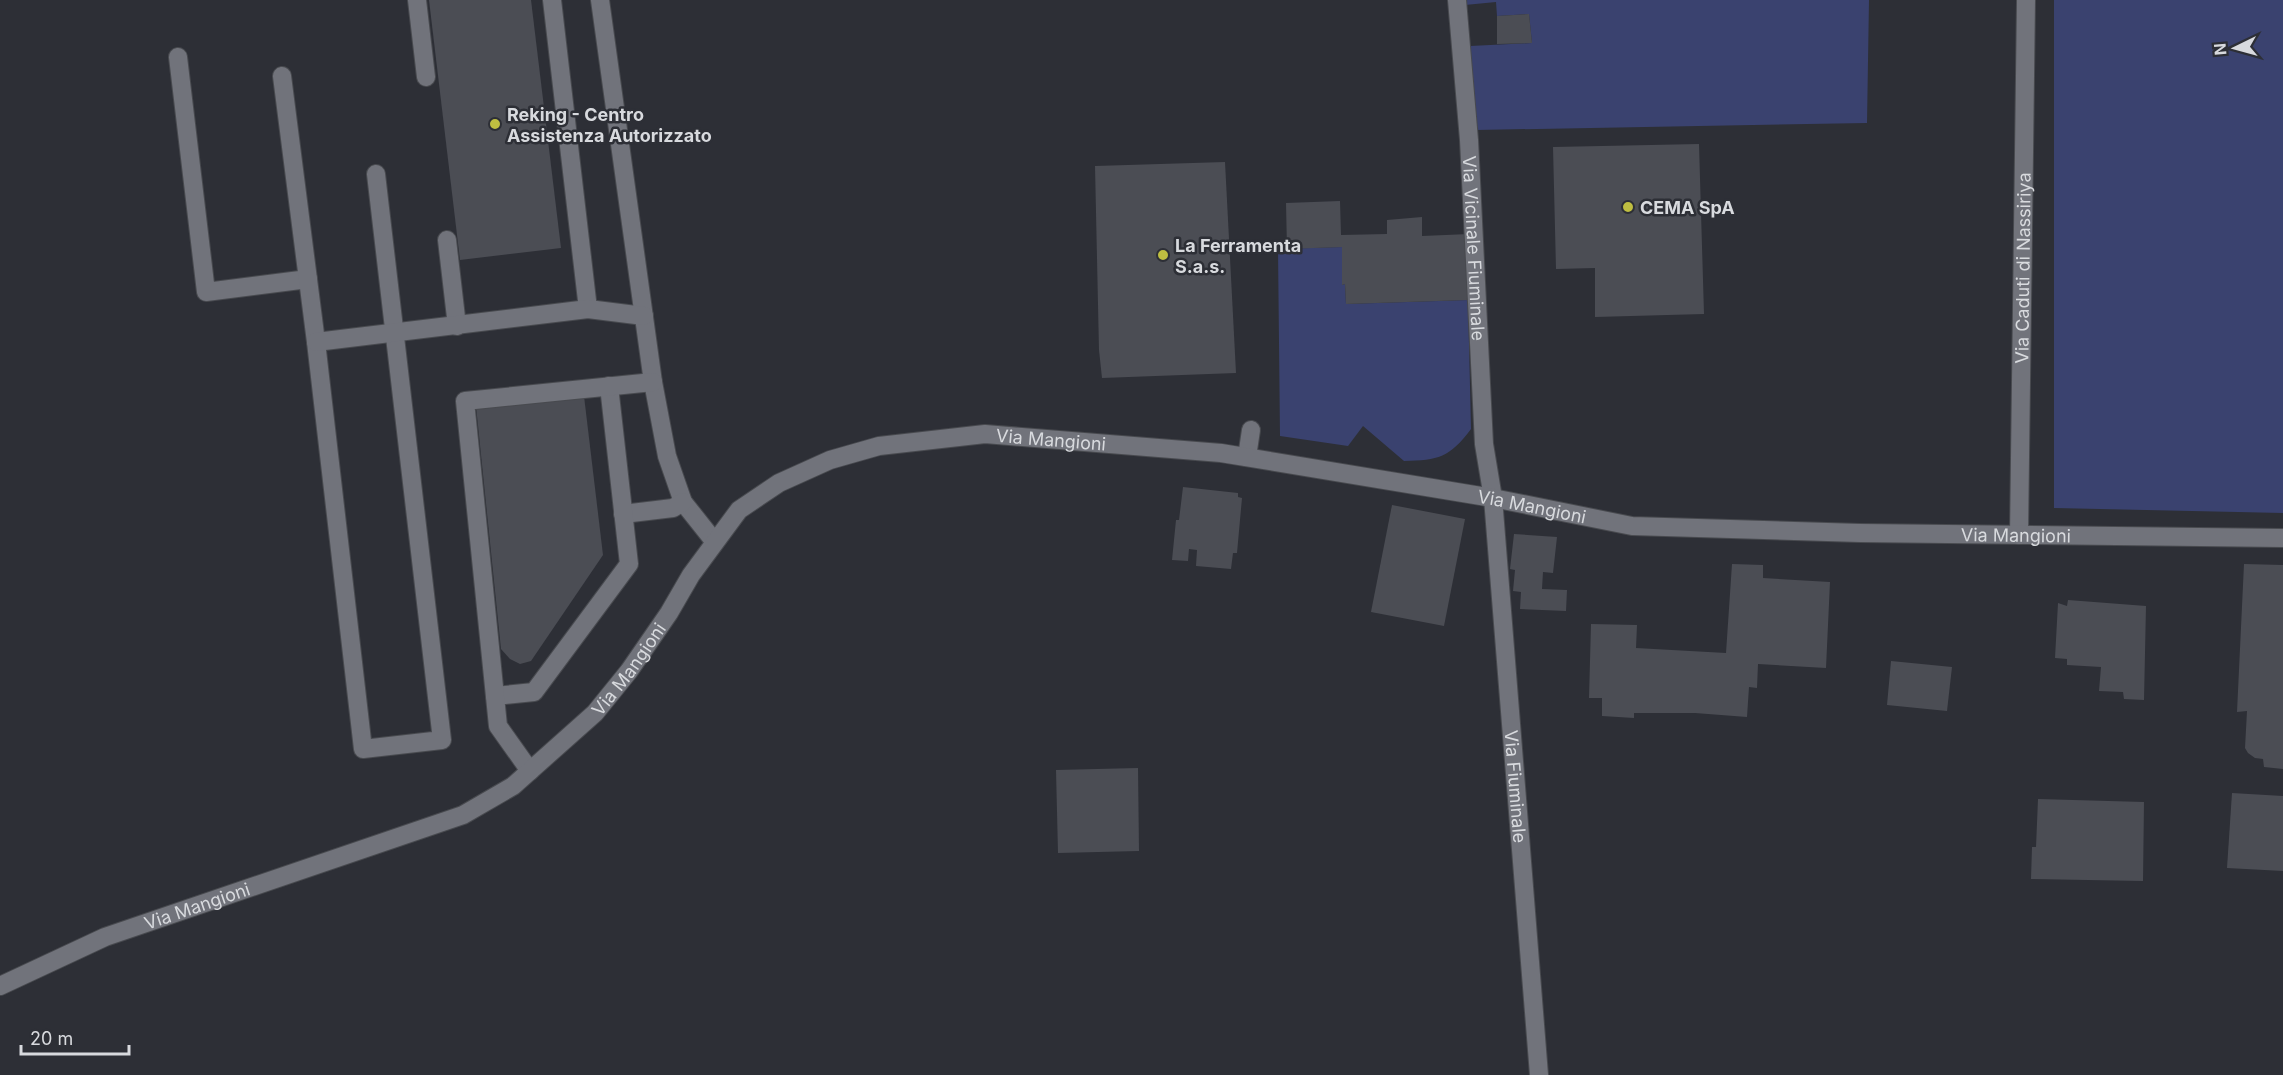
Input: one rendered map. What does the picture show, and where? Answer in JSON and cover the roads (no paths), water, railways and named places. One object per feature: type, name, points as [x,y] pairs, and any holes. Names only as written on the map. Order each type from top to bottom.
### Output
[{"type":"street","points":[[417,0],[426,77]]},
{"type":"street","points":[[552,0],[588,309]]},
{"type":"street","points":[[600,0],[653,382],[667,456],[683,502],[714,541]]},
{"type":"street","name":"Via Vicinale Fiuminale","points":[[1457,0],[1469,140],[1485,444],[1493,498]]},
{"type":"street","name":"Via Caduti di Nassiriya","points":[[2019,536],[2026,0]]},
{"type":"street","points":[[178,57],[206,292],[308,279]]},
{"type":"street","points":[[282,76],[316,342],[363,749],[442,740],[376,174]]},
{"type":"street","points":[[447,240],[457,326]]},
{"type":"street","points":[[316,342],[588,309],[644,316]]},
{"type":"street","points":[[530,771],[498,726],[465,401],[653,382]]},
{"type":"street","points":[[495,696],[534,692],[629,564],[609,386]]},
{"type":"street","points":[[1247,457],[1251,430]]},
{"type":"street","name":"Via Mangioni","points":[[0,986],[105,937],[463,815],[513,786],[595,713],[629,671],[714,541],[739,510],[779,483],[830,460],[879,446],[985,434],[1221,453],[1493,498],[1632,526],[2019,536],[2283,538]]},
{"type":"street","name":"Via Fiuminale","points":[[1493,498],[1539,1075]]},
{"type":"street","points":[[623,514],[673,508],[683,502]]},
{"type":"place","name":"Reking - Centro Assistenza Autorizzato","points":[[495,124]]},
{"type":"place","name":"CEMA SpA","points":[[1628,207]]},
{"type":"place","name":"La Ferramenta S.a.s.","points":[[1163,255]]}]
